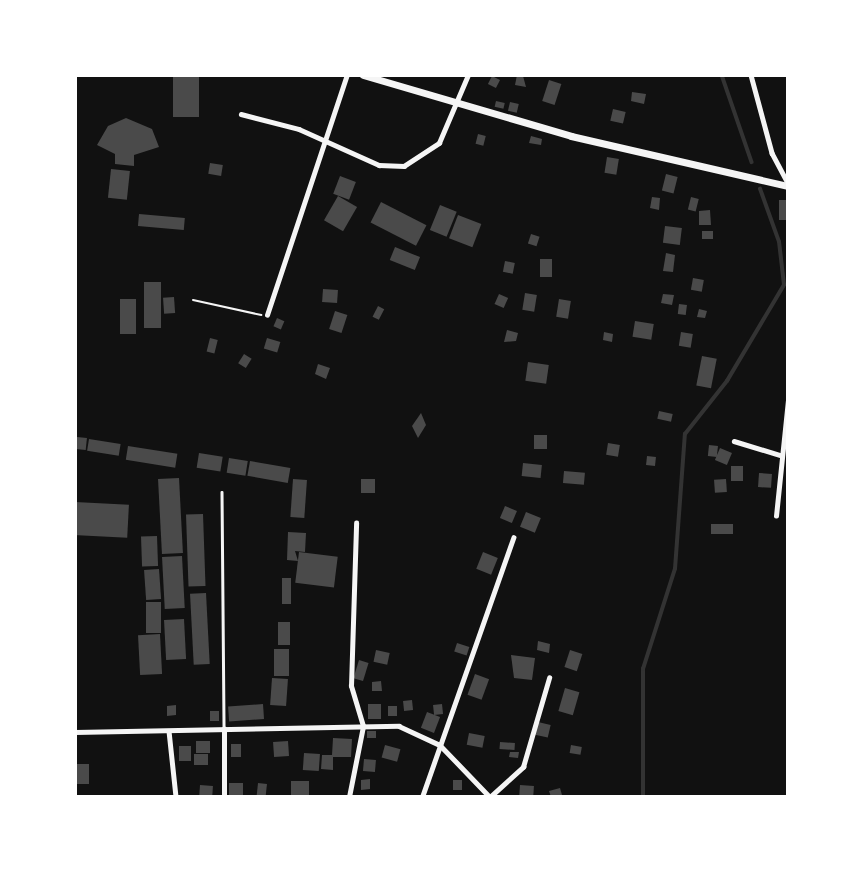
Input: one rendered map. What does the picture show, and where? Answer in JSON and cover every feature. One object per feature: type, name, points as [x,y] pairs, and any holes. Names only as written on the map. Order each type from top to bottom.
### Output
[{"type":"main road","points":[[363,75],[457,103],[788,185]]},
{"type":"street","points":[[267,316],[328,140],[347,75]]},
{"type":"street","points":[[241,114],[328,140],[379,165],[404,166],[430,154],[457,103],[468,75]]},
{"type":"street","points":[[751,75],[772,153],[788,185]]},
{"type":"street","points":[[776,516],[780,455],[788,399]]},
{"type":"street","points":[[734,441],[780,455]]},
{"type":"street","points":[[349,797],[363,726],[351,686],[356,523]]},
{"type":"street","points":[[422,797],[513,538]]},
{"type":"street","points":[[75,732],[399,726],[440,745],[490,797],[523,767],[548,678]]},
{"type":"street","points":[[224,729],[224,797]]},
{"type":"street","points":[[169,731],[176,797]]},
{"type":"lane","points":[[222,492],[224,729]]},
{"type":"path","points":[[193,300],[267,316]]},
{"type":"building","points":[[173,75],[199,75],[199,117],[173,117]]},
{"type":"building","points":[[517,75],[523,76],[526,87],[515,85]]},
{"type":"building","points":[[492,76],[500,80],[496,88],[488,84]]},
{"type":"building","points":[[549,80],[561,84],[555,105],[542,101]]},
{"type":"building","points":[[632,92],[646,94],[644,104],[631,101]]},
{"type":"building","points":[[496,101],[505,103],[503,109],[495,107]]},
{"type":"building","points":[[510,102],[519,104],[517,113],[508,111]]},
{"type":"building","points":[[613,109],[626,112],[623,124],[610,121]]},
{"type":"building","points":[[126,118],[152,129],[159,147],[134,155],[134,166],[115,164],[115,154],[97,145],[108,126]]},
{"type":"building","points":[[478,134],[486,136],[483,146],[476,144]]},
{"type":"building","points":[[531,136],[542,139],[541,145],[529,143]]},
{"type":"building","points":[[607,157],[619,159],[616,175],[604,173]]},
{"type":"building","points":[[210,163],[223,165],[221,176],[208,174]]},
{"type":"building","points":[[111,169],[130,171],[127,200],[108,198]]},
{"type":"building","points":[[666,174],[678,177],[674,193],[662,190]]},
{"type":"building","points":[[340,176],[356,182],[349,200],[333,194]]},
{"type":"building","points":[[338,196],[357,207],[343,231],[324,220]]},
{"type":"building","points":[[652,197],[660,198],[659,210],[650,208]]},
{"type":"building","points":[[691,197],[699,199],[696,212],[688,210]]},
{"type":"building","points":[[779,200],[788,200],[788,220],[779,220]]},
{"type":"building","points":[[381,202],[426,225],[416,246],[371,222]]},
{"type":"building","points":[[440,205],[457,212],[447,237],[430,230]]},
{"type":"building","points":[[710,210],[711,225],[699,225],[699,211]]},
{"type":"building","points":[[139,214],[185,218],[184,230],[138,226]]},
{"type":"building","points":[[458,215],[481,224],[472,247],[449,238]]},
{"type":"building","points":[[665,226],[682,228],[680,245],[663,243]]},
{"type":"building","points":[[702,231],[713,231],[713,239],[702,239]]},
{"type":"building","points":[[531,234],[540,237],[536,246],[528,244]]},
{"type":"building","points":[[395,247],[420,257],[415,270],[390,260]]},
{"type":"building","points":[[666,253],[675,255],[673,272],[663,271]]},
{"type":"building","points":[[540,259],[552,259],[552,277],[540,277]]},
{"type":"building","points":[[505,261],[515,263],[513,274],[503,272]]},
{"type":"building","points":[[693,278],[704,280],[702,292],[691,290]]},
{"type":"building","points":[[144,282],[161,282],[161,328],[144,328]]},
{"type":"building","points":[[323,289],[338,290],[337,303],[322,302]]},
{"type":"building","points":[[525,293],[537,295],[534,312],[522,310]]},
{"type":"building","points":[[499,294],[508,298],[504,308],[495,304]]},
{"type":"building","points":[[663,294],[674,295],[672,305],[661,303]]},
{"type":"building","points":[[174,297],[175,313],[164,314],[163,298]]},
{"type":"building","points":[[120,299],[136,299],[136,334],[120,334]]},
{"type":"building","points":[[559,299],[571,301],[568,319],[556,317]]},
{"type":"building","points":[[679,304],[687,305],[686,315],[678,314]]},
{"type":"building","points":[[378,306],[384,309],[379,320],[373,317]]},
{"type":"building","points":[[699,309],[707,311],[705,318],[697,317]]},
{"type":"building","points":[[335,311],[347,315],[341,333],[329,329]]},
{"type":"building","points":[[277,318],[284,321],[281,329],[273,326]]},
{"type":"building","points":[[635,321],[654,324],[651,340],[632,337]]},
{"type":"building","points":[[507,330],[518,333],[516,341],[504,342]]},
{"type":"building","points":[[604,332],[613,334],[612,342],[603,340]]},
{"type":"building","points":[[681,332],[693,334],[691,348],[679,346]]},
{"type":"building","points":[[210,338],[218,340],[214,354],[207,352]]},
{"type":"building","points":[[267,338],[280,342],[277,353],[264,349]]},
{"type":"building","points":[[244,354],[252,359],[246,368],[238,363]]},
{"type":"building","points":[[702,356],[717,359],[711,388],[696,385]]},
{"type":"building","points":[[528,362],[549,365],[546,384],[525,381]]},
{"type":"building","points":[[318,364],[330,368],[326,379],[315,374]]},
{"type":"building","points":[[659,411],[673,414],[671,422],[657,419]]},
{"type":"building","points":[[421,413],[426,425],[418,438],[412,426]]},
{"type":"building","points":[[534,435],[547,435],[547,449],[534,449]]},
{"type":"building","points":[[77,437],[87,438],[86,450],[76,449]]},
{"type":"building","points":[[89,439],[121,444],[119,456],[87,451]]},
{"type":"building","points":[[608,443],[620,445],[618,457],[606,455]]},
{"type":"building","points":[[709,445],[718,446],[717,457],[708,456]]},
{"type":"building","points":[[128,446],[177,454],[175,468],[126,460]]},
{"type":"building","points":[[720,448],[732,453],[727,465],[715,460]]},
{"type":"building","points":[[199,453],[223,457],[220,472],[197,468]]},
{"type":"building","points":[[647,456],[656,457],[655,466],[646,465]]},
{"type":"building","points":[[229,458],[248,461],[245,476],[227,473]]},
{"type":"building","points":[[250,461],[290,468],[288,483],[247,476]]},
{"type":"building","points":[[523,463],[542,465],[541,478],[522,476]]},
{"type":"building","points":[[731,466],[743,466],[743,481],[731,481]]},
{"type":"building","points":[[564,471],[585,473],[584,485],[563,483]]},
{"type":"building","points":[[759,473],[772,474],[771,488],[758,487]]},
{"type":"building","points":[[179,478],[183,553],[162,554],[158,479]]},
{"type":"building","points":[[293,479],[307,480],[304,518],[290,517]]},
{"type":"building","points":[[361,479],[375,479],[375,493],[361,493]]},
{"type":"building","points":[[726,479],[727,492],[715,493],[714,480]]},
{"type":"building","points":[[75,502],[129,505],[127,538],[75,535]]},
{"type":"building","points":[[505,506],[517,511],[512,523],[500,518]]},
{"type":"building","points":[[526,512],[541,518],[535,533],[520,527]]},
{"type":"building","points":[[203,514],[206,586],[189,587],[186,515]]},
{"type":"building","points":[[711,524],[733,524],[733,534],[711,534]]},
{"type":"building","points":[[288,532],[306,533],[305,552],[295,551],[298,561],[287,560]]},
{"type":"building","points":[[157,536],[158,566],[142,567],[141,537]]},
{"type":"building","points":[[299,552],[338,557],[334,588],[295,583]]},
{"type":"building","points":[[483,552],[498,558],[491,575],[476,569]]},
{"type":"building","points":[[182,556],[185,608],[165,609],[162,557]]},
{"type":"building","points":[[159,569],[161,599],[146,600],[144,570]]},
{"type":"building","points":[[282,578],[291,578],[291,604],[282,604]]},
{"type":"building","points":[[206,593],[210,664],[194,665],[190,594]]},
{"type":"building","points":[[146,602],[161,602],[161,633],[146,633]]},
{"type":"building","points":[[184,619],[186,659],[166,660],[164,620]]},
{"type":"building","points":[[278,622],[290,622],[290,645],[278,645]]},
{"type":"building","points":[[160,634],[162,674],[140,675],[138,635]]},
{"type":"building","points":[[538,641],[550,644],[549,653],[537,650]]},
{"type":"building","points":[[457,643],[469,647],[467,656],[454,652]]},
{"type":"building","points":[[274,649],[289,649],[289,676],[274,676]]},
{"type":"building","points":[[376,650],[390,653],[387,665],[374,662]]},
{"type":"building","points":[[570,650],[582,654],[577,671],[564,667]]},
{"type":"building","points":[[511,655],[535,658],[532,680],[514,678]]},
{"type":"building","points":[[359,660],[369,663],[363,681],[353,678]]},
{"type":"building","points":[[475,674],[489,679],[482,700],[467,695]]},
{"type":"building","points":[[272,678],[288,679],[286,706],[270,705]]},
{"type":"building","points":[[381,681],[382,691],[372,691],[372,682]]},
{"type":"building","points":[[565,688],[579,692],[573,715],[558,711]]},
{"type":"building","points":[[412,700],[413,710],[404,711],[403,701]]},
{"type":"building","points":[[263,704],[264,719],[229,721],[228,706]]},
{"type":"building","points":[[368,704],[381,704],[381,719],[368,719]]},
{"type":"building","points":[[442,704],[443,714],[434,715],[433,705]]},
{"type":"building","points":[[176,705],[176,715],[167,716],[167,706]]},
{"type":"building","points":[[388,706],[397,706],[397,716],[388,716]]},
{"type":"building","points":[[210,711],[219,711],[219,721],[210,721]]},
{"type":"building","points":[[427,712],[440,717],[434,733],[421,728]]},
{"type":"building","points":[[538,722],[551,725],[548,738],[535,735]]},
{"type":"building","points":[[367,731],[376,731],[376,738],[367,738]]},
{"type":"building","points":[[469,733],[485,736],[482,748],[467,745]]},
{"type":"building","points":[[333,738],[352,739],[351,757],[333,757],[333,770],[321,769],[322,755],[332,755]]},
{"type":"building","points":[[196,741],[210,741],[210,753],[196,753]]},
{"type":"building","points":[[288,741],[289,756],[274,757],[273,742]]},
{"type":"building","points":[[500,742],[515,743],[514,750],[500,749]]},
{"type":"building","points":[[231,744],[241,744],[241,757],[231,757]]},
{"type":"building","points":[[385,745],[400,749],[397,762],[382,758]]},
{"type":"building","points":[[571,745],[582,747],[580,755],[570,753]]},
{"type":"building","points":[[179,746],[191,746],[191,761],[179,761]]},
{"type":"building","points":[[510,752],[519,752],[518,758],[509,757]]},
{"type":"building","points":[[304,753],[320,754],[319,771],[303,770]]},
{"type":"building","points":[[194,754],[208,754],[208,765],[194,765]]},
{"type":"building","points":[[364,759],[376,760],[375,772],[363,771]]},
{"type":"building","points":[[75,764],[89,764],[89,784],[75,784]]},
{"type":"building","points":[[370,779],[370,789],[361,790],[361,780]]},
{"type":"building","points":[[453,780],[462,780],[462,790],[453,790]]},
{"type":"building","points":[[291,781],[309,781],[309,796],[291,796]]},
{"type":"building","points":[[229,783],[243,783],[243,797],[229,797]]},
{"type":"building","points":[[258,783],[267,784],[266,796],[257,795]]},
{"type":"building","points":[[200,785],[213,786],[212,797],[199,797]]},
{"type":"building","points":[[520,785],[534,786],[533,797],[519,797]]},
{"type":"building","points":[[560,788],[562,795],[551,797],[549,791]]},
{"type":"waterway","points":[[722,75],[752,162]]},
{"type":"waterway","points":[[643,797],[643,669],[675,569],[685,434],[727,381],[784,285],[779,242],[760,189]]}]
